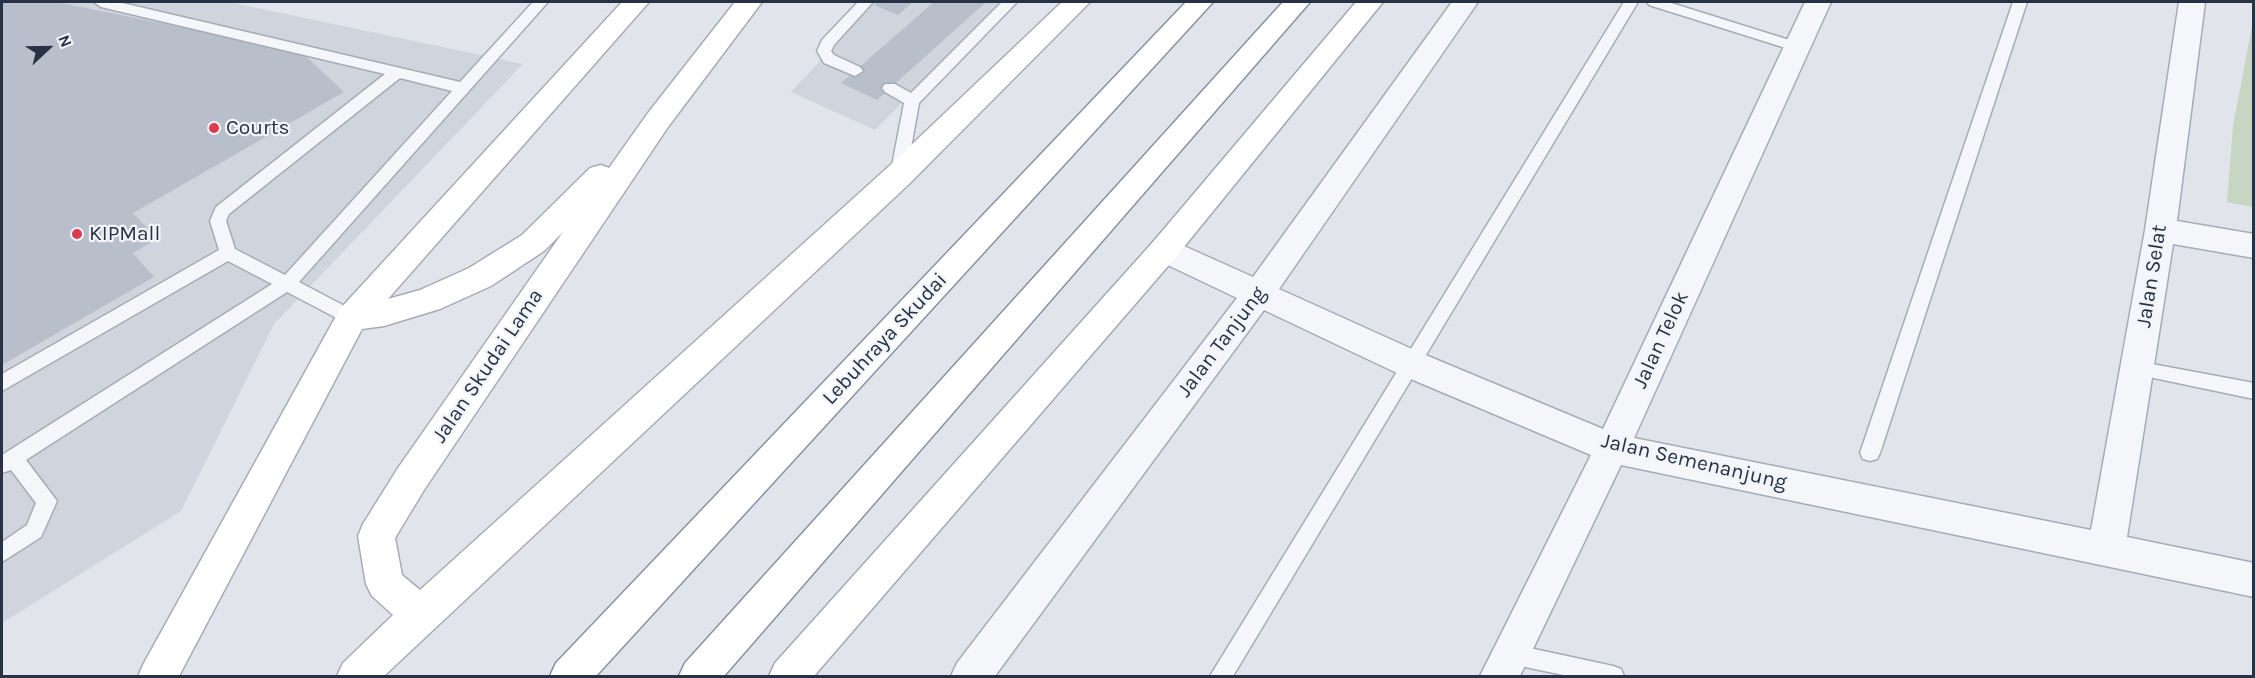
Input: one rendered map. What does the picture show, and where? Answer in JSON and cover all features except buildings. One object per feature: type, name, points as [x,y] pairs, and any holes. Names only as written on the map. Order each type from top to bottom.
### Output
[{"type":"main road","points":[[158,676],[352,318],[636,2]]},
{"type":"main road","name":"Jalan Skudai Lama","points":[[420,615],[385,584],[376,536],[411,479],[658,120],[749,2]]},
{"type":"main road","points":[[357,676],[420,615],[898,176],[1077,2]]},
{"type":"main road","name":"Lebuhraya Skudai","points":[[570,676],[1200,2]]},
{"type":"main road","points":[[699,676],[1297,2]]},
{"type":"main road","points":[[789,676],[1164,250],[1370,2]]},
{"type":"main road","name":"Jalan Skudai Lama","points":[[352,318],[384,313],[429,300],[480,277],[533,243],[658,120]]},
{"type":"street","name":"Jalan Tanjung","points":[[971,676],[1258,294],[1465,2]]},
{"type":"street","name":"Jalan Telok","points":[[1505,665],[1612,448],[1818,2]]},
{"type":"street","name":"Jalan Selat","points":[[2106,550],[2160,230],[2192,2]]},
{"type":"street","points":[[2160,230],[2253,246]]},
{"type":"street","name":"Jalan Semenanjung","points":[[1164,250],[1410,364],[1612,448],[2253,580]]},
{"type":"lane","points":[[101,2],[463,88]]},
{"type":"lane","points":[[2,553],[34,531],[47,501],[7,461],[288,283],[541,2]]},
{"type":"lane","points":[[855,71],[829,59],[824,51],[827,43],[866,2]]},
{"type":"lane","points":[[898,176],[912,101],[1010,2]]},
{"type":"lane","points":[[1221,676],[1631,2]]},
{"type":"lane","points":[[1654,2],[1797,47]]},
{"type":"lane","points":[[1870,453],[2020,2]]},
{"type":"lane","points":[[352,318],[228,253],[218,221],[222,211],[398,72]]},
{"type":"lane","points":[[890,88],[912,101]]},
{"type":"lane","points":[[2,383],[228,253]]},
{"type":"lane","points":[[2136,368],[2253,391]]},
{"type":"lane","points":[[1505,665],[1613,676]]},
{"type":"shaded area","points":[[2,2],[229,2],[523,64],[274,324],[181,511],[2,623]]},
{"type":"shaded area","points":[[875,2],[1002,2],[875,130],[791,92]]},
{"type":"green space","points":[[2253,21],[2253,207],[2227,202],[2233,126]]},
{"type":"place","name":"Courts","points":[[214,128]]},
{"type":"place","name":"KIPMall","points":[[77,234]]}]
